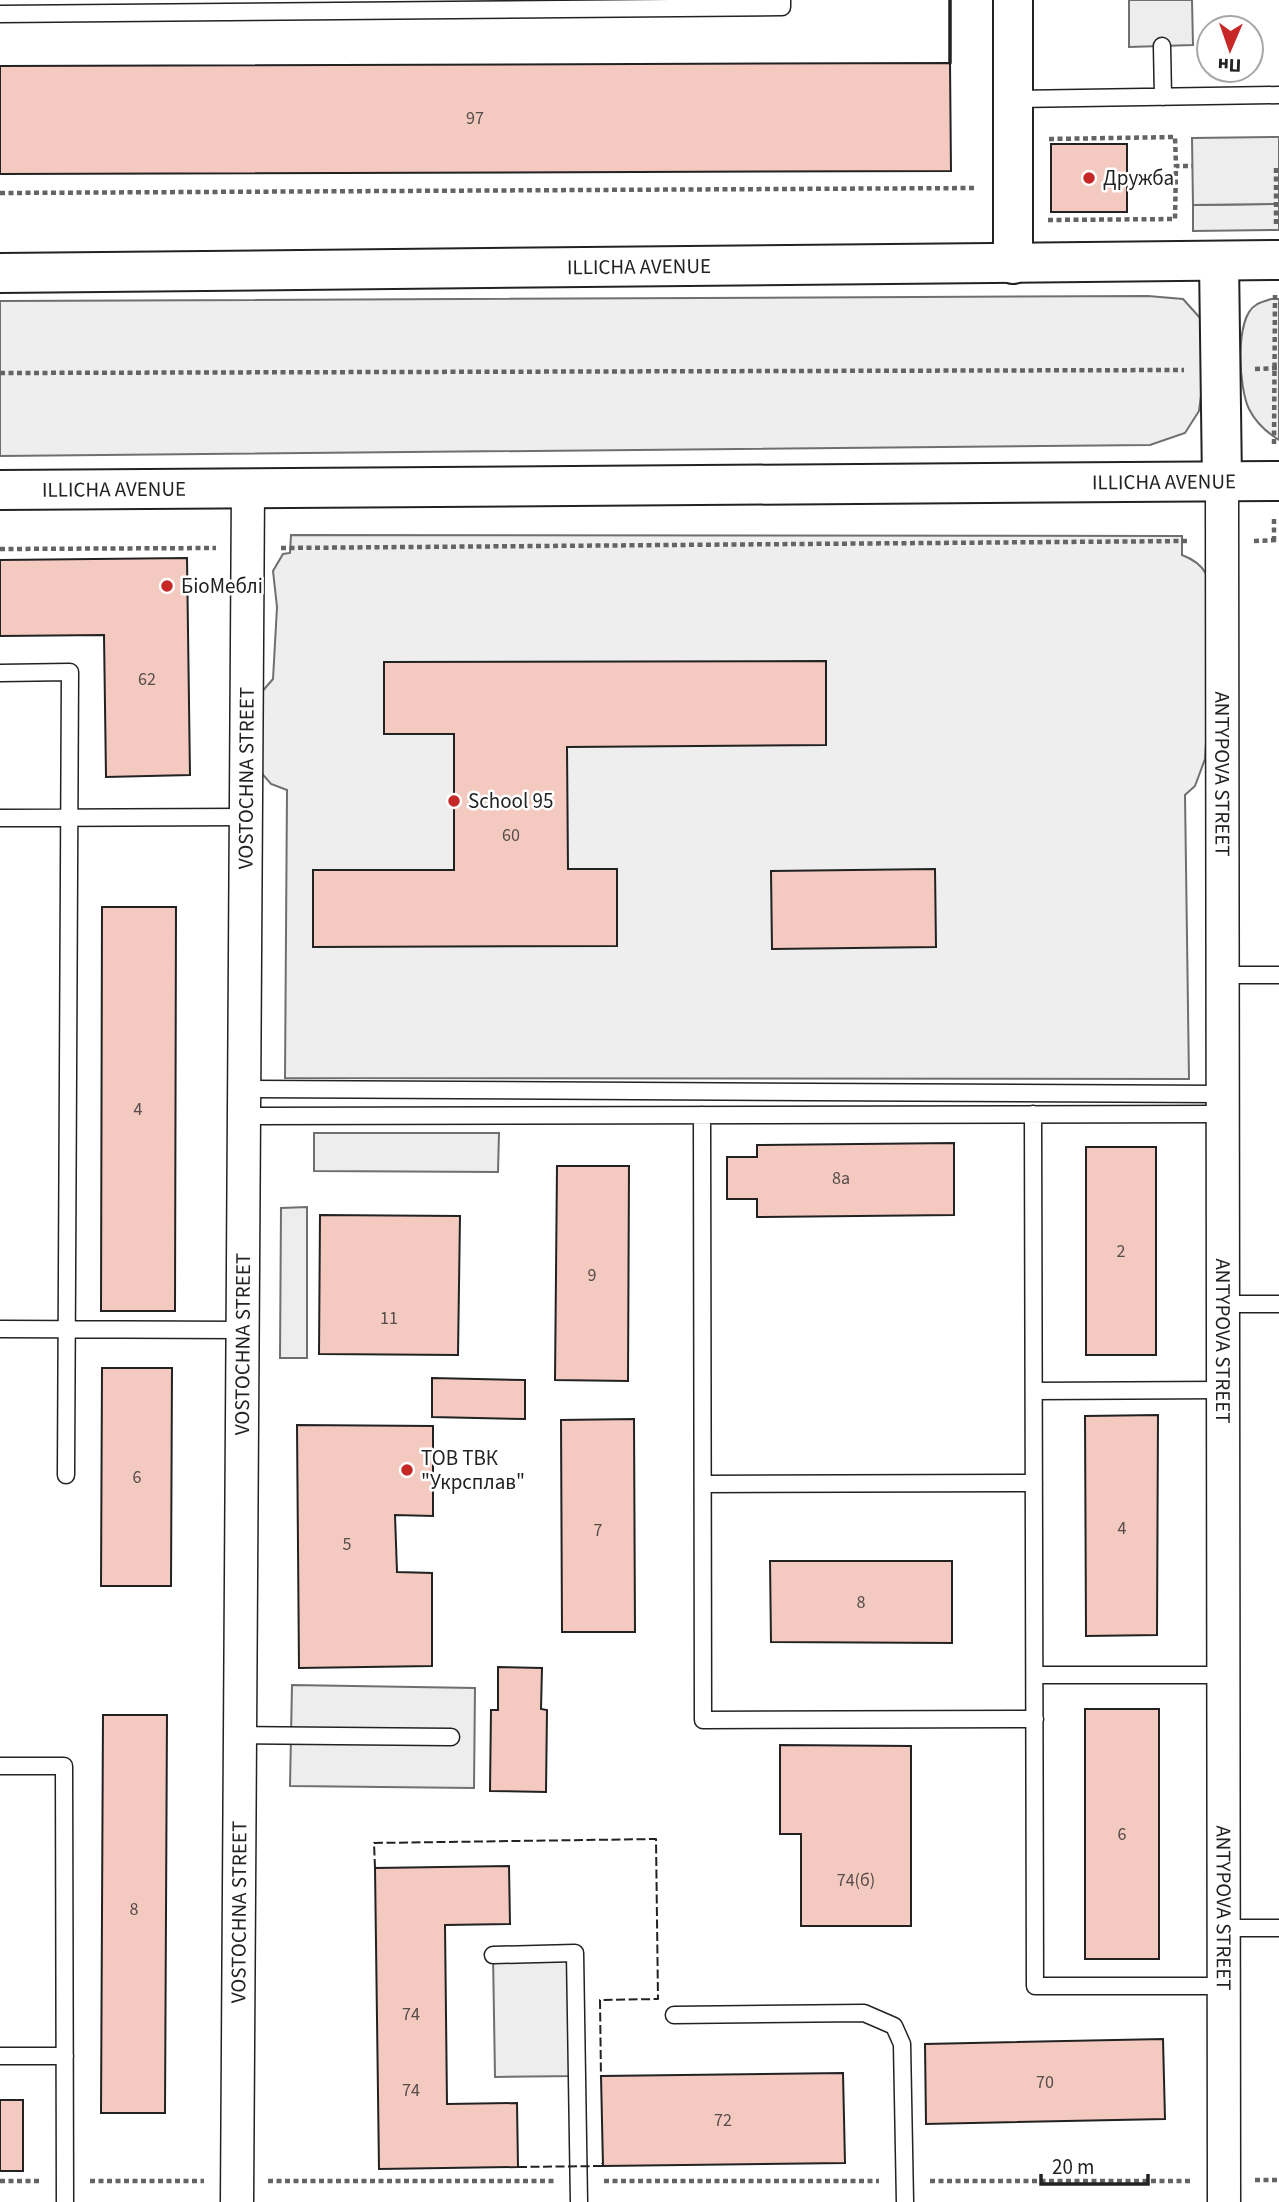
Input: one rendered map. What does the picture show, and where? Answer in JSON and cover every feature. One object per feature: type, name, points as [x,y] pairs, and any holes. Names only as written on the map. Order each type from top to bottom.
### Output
[{"type":"main road","points":[[1013,0],[1013,264]]},
{"type":"main road","name":"ILLICHA AVENUE","points":[[0,273],[1277,260]]},
{"type":"main road","points":[[1219,261],[1222,482]]},
{"type":"main road","name":"ILLICHA AVENUE","points":[[0,489],[1277,481]]},
{"type":"street","name":"ANTYPOVA STREET","points":[[1222,482],[1224,2191]]},
{"type":"street","name":"VOSTOCHNA STREET","points":[[237,2191],[248,488]]},
{"type":"lane","points":[[0,14],[782,7],[782,0]]},
{"type":"lane","points":[[1162,46],[1163,97]]},
{"type":"lane","points":[[1013,99],[1279,95]]},
{"type":"lane","points":[[0,673],[70,673],[66,1475]]},
{"type":"lane","points":[[0,818],[245,817]]},
{"type":"lane","points":[[1221,975],[1279,975]]},
{"type":"lane","points":[[244,1102],[1221,1104]]},
{"type":"lane","points":[[244,1102],[702,1115],[1033,1114],[1221,1104]]},
{"type":"lane","points":[[1033,1114],[1035,1986],[1223,1986]]},
{"type":"lane","points":[[702,1115],[703,1720],[1035,1719]]},
{"type":"lane","points":[[1222,1304],[1279,1304]]},
{"type":"lane","points":[[0,1329],[243,1330]]},
{"type":"lane","points":[[1034,1391],[1222,1390]]},
{"type":"lane","points":[[703,1484],[1034,1483]]},
{"type":"lane","points":[[1035,1675],[1222,1675]]},
{"type":"lane","points":[[240,1735],[451,1737]]},
{"type":"lane","points":[[0,1766],[64,1766],[65,2202]]},
{"type":"lane","points":[[1223,1928],[1279,1928]]},
{"type":"lane","points":[[493,1955],[575,1953],[579,2202]]},
{"type":"lane","points":[[674,2015],[864,2013],[894,2026],[902,2044],[905,2202]]},
{"type":"lane","points":[[0,2056],[65,2056]]},
{"type":"path","points":[[1041,139],[1175,137],[1176,166],[1175,219],[1041,220]]},
{"type":"path","points":[[0,549],[1277,541],[1276,165]]},
{"type":"path","points":[[1176,166],[1192,166]]},
{"type":"path","points":[[0,193],[1013,188]]},
{"type":"path","points":[[0,373],[1277,368]]},
{"type":"path","points":[[0,2181],[65,2181],[237,2191],[578,2181],[905,2181],[1224,2191],[1279,2180]]},
{"type":"shaded area","points":[[1129,0],[1192,0],[1193,45],[1129,47]]},
{"type":"shaded area","points":[[1279,137],[1279,204],[1193,205],[1192,138]]},
{"type":"shaded area","points":[[1279,204],[1279,230],[1193,231],[1193,205]]},
{"type":"shaded area","points":[[1148,296],[1183,299],[1201,319],[1203,380],[1199,411],[1185,433],[1150,445],[0,456],[0,301]]},
{"type":"shaded area","points":[[1279,299],[1279,440],[1262,427],[1249,409],[1243,386],[1240,354],[1244,324],[1249,312],[1258,304]]},
{"type":"shaded area","points":[[291,535],[1182,536],[1182,555],[1197,563],[1206,573],[1214,602],[1205,759],[1195,786],[1185,795],[1189,1079],[285,1078],[287,790],[271,784],[258,769],[260,694],[273,679],[277,607],[273,571],[283,554],[290,553]]},
{"type":"shaded area","points":[[314,1133],[499,1133],[498,1172],[314,1171]]},
{"type":"shaded area","points":[[307,1207],[307,1358],[280,1358],[281,1208]]},
{"type":"shaded area","points":[[292,1685],[475,1688],[474,1788],[290,1786]]},
{"type":"shaded area","points":[[575,1953],[577,2076],[495,2077],[493,1955]]},
{"type":"building","points":[[950,63],[951,171],[0,174],[0,66]]},
{"type":"building","name":"Дружба","points":[[1051,144],[1127,144],[1127,212],[1051,212]]},
{"type":"building","points":[[187,558],[190,775],[106,777],[104,635],[0,636],[0,560]]},
{"type":"building","points":[[826,661],[826,745],[567,747],[568,869],[617,869],[617,946],[313,947],[313,870],[454,870],[454,734],[384,734],[384,662]]},
{"type":"building","points":[[935,869],[936,947],[772,949],[771,871]]},
{"type":"building","points":[[102,907],[176,907],[175,1311],[101,1311]]},
{"type":"building","points":[[954,1143],[954,1215],[757,1217],[757,1199],[727,1199],[727,1157],[757,1157],[757,1145]]},
{"type":"building","points":[[1086,1147],[1156,1147],[1156,1355],[1086,1355]]},
{"type":"building","points":[[557,1166],[629,1166],[628,1381],[555,1380]]},
{"type":"building","points":[[320,1215],[460,1216],[458,1355],[319,1354]]},
{"type":"building","points":[[102,1368],[172,1368],[171,1586],[101,1586]]},
{"type":"building","points":[[432,1378],[525,1380],[525,1419],[432,1417]]},
{"type":"building","points":[[1158,1415],[1157,1635],[1086,1636],[1085,1416]]},
{"type":"building","points":[[634,1419],[635,1632],[562,1632],[561,1420]]},
{"type":"building","points":[[297,1425],[433,1426],[433,1516],[395,1515],[397,1572],[432,1573],[432,1666],[299,1668]]},
{"type":"building","points":[[770,1561],[952,1561],[952,1643],[771,1642]]},
{"type":"building","points":[[498,1667],[542,1668],[541,1709],[547,1710],[546,1792],[490,1791],[491,1710],[498,1710]]},
{"type":"building","points":[[1085,1709],[1159,1709],[1159,1959],[1085,1959]]},
{"type":"building","points":[[103,1715],[167,1715],[165,2113],[101,2113]]},
{"type":"building","points":[[780,1745],[911,1746],[911,1926],[801,1926],[801,1834],[780,1834]]},
{"type":"building","points":[[509,1866],[510,1924],[445,1925],[447,2104],[517,2103],[518,2167],[379,2169],[375,1868]]},
{"type":"building","points":[[1163,2039],[1165,2119],[926,2124],[925,2044]]},
{"type":"building","points":[[843,2073],[845,2163],[603,2166],[601,2076]]},
{"type":"building","points":[[0,2100],[23,2100],[23,2171],[0,2171]]},
{"type":"fence","points":[[375,1868],[374,1843],[656,1839],[658,1999],[600,2000],[601,2079]]},
{"type":"fence","points":[[518,2167],[603,2166],[602,2163]]},
{"type":"wall","points":[[950,0],[950,63]]},
{"type":"place","name":"Дружба","points":[[1089,178]]},
{"type":"place","name":"БіоМеблі","points":[[167,586]]},
{"type":"place","name":"School 95","points":[[454,801]]},
{"type":"place","name":"ТОВ ТВК \"Укрсплав\"","points":[[407,1470]]}]
